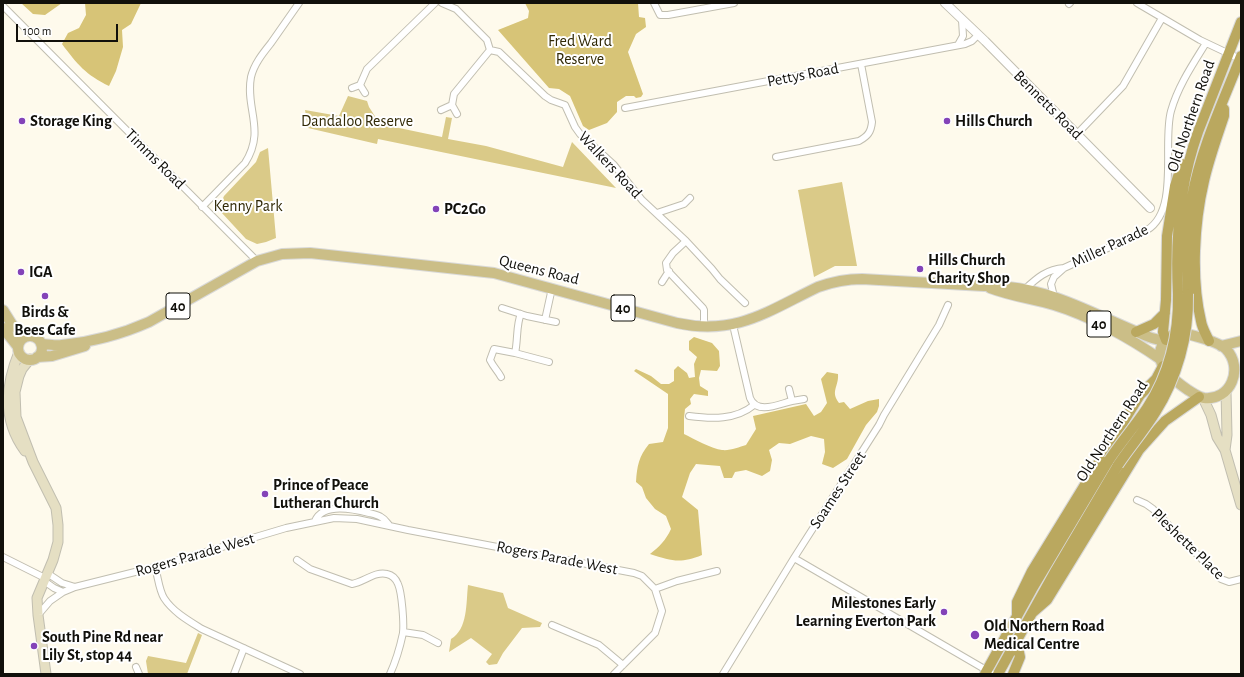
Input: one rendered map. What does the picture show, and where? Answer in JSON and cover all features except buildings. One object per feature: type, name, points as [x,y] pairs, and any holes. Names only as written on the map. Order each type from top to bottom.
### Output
[{"type":"highway","name":"Old Northern Road","points":[[1183,294],[1176,251],[1181,196],[1192,149],[1241,22]]},
{"type":"highway","name":"Old Northern Road","points":[[988,673],[1017,616],[1114,463],[1161,382],[1175,337],[1178,310],[1183,294],[1186,237],[1191,198],[1201,160],[1240,58]]},
{"type":"highway","points":[[1209,341],[1201,321],[1197,299],[1195,236],[1204,179],[1224,116],[1224,101]]},
{"type":"highway","points":[[1165,340],[1163,332],[1165,313],[1166,250],[1172,203],[1175,186],[1188,144],[1198,132]]},
{"type":"highway","points":[[1136,332],[1154,324],[1165,313]]},
{"type":"highway","points":[[1017,616],[1017,602],[1032,571],[1140,395],[1156,379],[1162,363]]},
{"type":"highway","points":[[1032,613],[1047,600],[1139,450],[1176,411],[1201,397]]},
{"type":"highway","name":"Old Northern Road","points":[[998,674],[1114,463]]},
{"type":"highway","points":[[1013,674],[1020,657],[1016,643]]},
{"type":"main road","name":"Queens Road","points":[[41,344],[62,345],[95,340],[132,329],[150,322],[257,262],[282,254],[310,253],[494,274],[552,288],[677,323],[704,327],[733,325],[762,315],[823,285],[847,279],[984,286],[1004,285],[1054,297],[1089,310],[1136,332],[1149,337],[1165,340]]},
{"type":"main road","name":"Queens Road","points":[[984,286],[1003,293],[1054,305],[1086,317],[1149,351],[1162,363]]},
{"type":"main road","name":"40","points":[[3,310],[11,324],[27,336],[37,338],[41,344]]},
{"type":"main road","points":[[3,328],[24,357],[33,358]]},
{"type":"main road","points":[[1162,363],[1160,352],[1165,340],[1175,334],[1183,333],[1209,341],[1221,346],[1229,353],[1238,374],[1226,391],[1218,396],[1201,397],[1211,415],[1217,437],[1225,450],[1241,504]]},
{"type":"main road","points":[[27,336],[21,340],[8,393],[9,410],[17,423],[33,462],[56,508],[58,542],[53,560],[37,598],[46,674]]},
{"type":"main road","name":"Queens Road","points":[[33,358],[52,356],[71,351],[83,347],[95,340]]},
{"type":"main road","points":[[1221,346],[1241,341]]},
{"type":"main road","points":[[9,410],[16,392],[22,369],[41,351],[41,344]]},
{"type":"main road","name":"40","points":[[1162,363],[1166,372],[1201,397]]},
{"type":"main road","points":[[1225,450],[1227,436],[1226,391]]},
{"type":"street","points":[[202,207],[245,163],[250,155],[254,146],[255,136],[250,86],[254,68],[299,3]]},
{"type":"street","points":[[352,88],[360,85],[367,69],[435,3]]},
{"type":"street","points":[[442,3],[462,14],[487,40],[490,50],[454,94],[452,105],[457,114]]},
{"type":"street","points":[[654,3],[660,15],[668,15],[734,3]]},
{"type":"street","name":"Bennetts Road","points":[[945,3],[1150,208]]},
{"type":"street","points":[[1136,3],[1206,43],[1240,58]]},
{"type":"street","name":"Timms Road","points":[[3,6],[257,262]]},
{"type":"street","points":[[1077,134],[1123,86],[1162,18]]},
{"type":"street","points":[[958,45],[963,36],[962,20]]},
{"type":"street","name":"Pettys Road","points":[[625,108],[958,45],[972,41],[978,35]]},
{"type":"street","name":"Miller Parade","points":[[1054,297],[1050,284],[1052,279],[1064,268],[1147,230],[1160,218],[1163,209],[1168,174],[1167,137],[1171,112],[1178,90],[1206,43]]},
{"type":"street","name":"Walkers Road","points":[[490,50],[500,52],[545,96],[565,105],[575,127],[580,134],[614,165],[642,200],[686,241],[720,279],[745,303]]},
{"type":"street","points":[[776,157],[858,141],[865,138],[871,130],[872,122],[861,64]]},
{"type":"street","points":[[360,85],[365,93]]},
{"type":"street","points":[[442,110],[452,105]]},
{"type":"street","points":[[657,213],[684,204],[690,198]]},
{"type":"street","points":[[686,241],[673,253],[666,263],[669,271],[703,308],[704,327]]},
{"type":"street","name":"Miller Parade","points":[[1025,289],[1053,269],[1064,268]]},
{"type":"street","points":[[662,282],[669,271]]},
{"type":"street","points":[[545,320],[552,288]]},
{"type":"street","name":"Soames Street","points":[[723,674],[794,558],[879,425],[939,325],[948,305]]},
{"type":"street","points":[[502,308],[556,322]]},
{"type":"street","points":[[515,352],[519,318],[521,314]]},
{"type":"street","points":[[733,325],[750,398],[754,404],[757,407],[763,408],[804,398]]},
{"type":"street","points":[[501,377],[499,372],[494,369],[490,360],[494,349],[515,352],[549,362]]},
{"type":"street","points":[[789,389],[792,401]]},
{"type":"street","points":[[689,416],[710,419],[724,417],[744,412],[754,404]]},
{"type":"street","name":"Pleshette Place","points":[[1137,500],[1153,509],[1221,579],[1229,582],[1241,579]]},
{"type":"street","name":"Rogers Parade West","points":[[315,521],[317,516],[322,513],[330,510],[348,508],[382,517],[390,526]]},
{"type":"street","name":"Rogers Parade West","points":[[38,615],[50,601],[63,592],[75,587],[155,567],[286,528],[334,518],[350,518],[634,573],[642,576],[655,589]]},
{"type":"street","points":[[3,557],[45,577],[75,587]]},
{"type":"street","points":[[794,558],[988,673]]},
{"type":"street","points":[[297,560],[310,569],[352,584],[359,583],[378,574],[388,574],[393,576],[398,583],[401,599],[403,632],[395,664],[390,674]]},
{"type":"street","points":[[155,567],[164,598],[172,608],[202,629],[300,674]]},
{"type":"street","points":[[614,674],[654,633],[662,611],[655,589],[677,581],[717,571]]},
{"type":"street","points":[[45,577],[54,588],[63,592]]},
{"type":"street","points":[[552,626],[599,645],[623,665]]},
{"type":"street","points":[[403,632],[423,636],[438,643]]},
{"type":"street","points":[[234,674],[244,648]]},
{"type":"street","points":[[136,667],[139,674]]},
{"type":"green space","points":[[21,3],[62,3],[45,15],[33,14]]},
{"type":"green space","points":[[85,3],[141,3],[131,24],[122,30],[123,47],[116,71],[109,86],[94,78],[82,68],[62,44],[68,33],[79,28],[86,15]]},
{"type":"green space","name":"Fred Ward Reserve","points":[[525,3],[638,3],[639,17],[645,18],[646,27],[636,34],[628,52],[643,94],[641,97],[636,98],[634,96],[626,96],[617,102],[617,112],[607,123],[589,130],[583,126],[570,96],[559,89],[549,88],[498,30],[528,18],[529,11]]},
{"type":"green space","name":"Dandaloo Reserve","points":[[348,96],[367,101],[369,107],[380,124],[442,137],[446,117],[452,118],[448,139],[486,146],[563,167],[572,142],[616,188],[378,139],[377,144],[308,128],[305,110],[339,116]]},
{"type":"green space","name":"Kenny Park","points":[[268,148],[276,238],[257,244],[246,239],[221,212],[220,205],[224,196],[256,162],[260,152]]},
{"type":"green space","points":[[842,182],[857,266],[835,266],[814,277],[798,190]]},
{"type":"green space","points":[[694,337],[712,343],[719,351],[720,366],[717,371],[701,370],[699,378],[700,386],[708,391],[708,396],[694,394],[690,399],[691,404],[685,409],[684,434],[713,448],[728,450],[746,445],[756,429],[753,416],[806,404],[814,416],[821,412],[827,403],[821,379],[827,372],[838,374],[835,395],[839,403],[844,402],[850,409],[868,401],[879,399],[879,406],[877,412],[866,425],[847,459],[833,468],[822,464],[825,452],[824,439],[811,436],[790,444],[779,443],[769,450],[772,460],[770,471],[762,476],[746,470],[735,472],[732,478],[724,478],[720,466],[696,464],[690,473],[682,497],[698,510],[702,555],[688,560],[676,560],[650,554],[662,543],[671,529],[666,516],[655,509],[646,498],[642,487],[636,482],[639,462],[646,448],[649,444],[663,442],[668,428],[668,394],[634,371],[636,369],[651,376],[661,384],[669,384],[674,381],[674,370],[678,366],[687,373],[689,378],[695,377],[694,364],[697,357],[689,350],[689,341]]},
{"type":"green space","points":[[468,585],[503,593],[508,608],[542,623],[540,627],[522,628],[503,653],[497,664],[489,665],[486,662],[492,654],[471,638],[449,652],[451,639],[457,635],[461,629],[465,615]]},
{"type":"green space","points":[[198,633],[202,635],[187,674],[148,674],[146,661],[148,656],[186,663]]},
{"type":"place","name":"Storage King","points":[[22,121]]},
{"type":"place","name":"Hills Church","points":[[947,121]]},
{"type":"place","name":"PC2Go","points":[[436,209]]},
{"type":"place","name":"Hills Church Charity Shop","points":[[920,269]]},
{"type":"place","name":"IGA","points":[[21,272]]},
{"type":"place","name":"Birds & Bees Cafe","points":[[45,296]]},
{"type":"place","name":"Prince of Peace Lutheran Church","points":[[265,494]]},
{"type":"place","name":"Milestones Early Learning Everton Park","points":[[944,612]]},
{"type":"place","name":"Old Northern Road Medical Centre","points":[[975,635]]},
{"type":"place","name":"South Pine Rd near Lily St, stop 44","points":[[34,646]]}]
